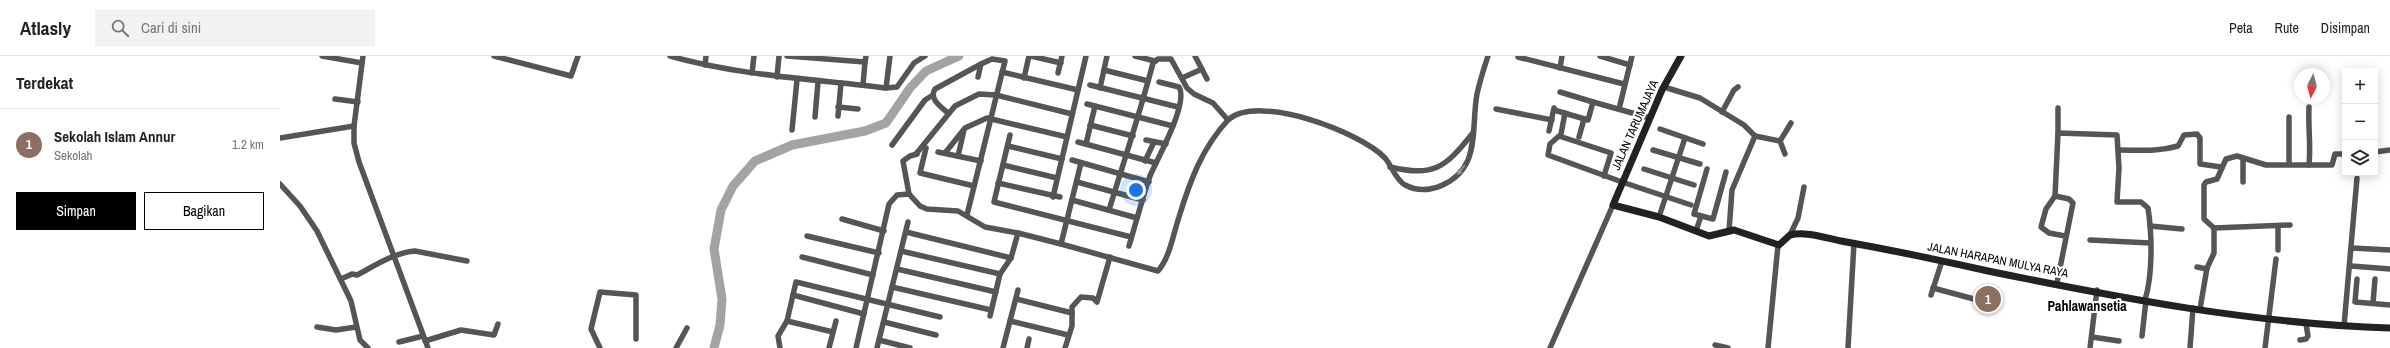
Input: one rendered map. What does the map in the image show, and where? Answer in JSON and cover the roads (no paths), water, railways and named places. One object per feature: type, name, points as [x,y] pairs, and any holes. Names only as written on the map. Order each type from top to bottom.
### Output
[{"type":"street","points":[[322,56],[362,63]]},
{"type":"street","points":[[363,56],[354,126],[354,144],[358,162],[394,254],[428,348]]},
{"type":"street","points":[[494,56],[571,76],[578,56]]},
{"type":"street","points":[[670,56],[686,58],[705,65],[752,74],[797,80],[886,88],[896,87],[914,63],[925,56]]},
{"type":"street","points":[[705,65],[706,56]]},
{"type":"street","points":[[752,74],[754,56]]},
{"type":"street","points":[[777,77],[779,56]]},
{"type":"street","points":[[787,56],[865,59],[863,85]]},
{"type":"street","points":[[886,88],[890,56]]},
{"type":"street","points":[[914,56],[914,63]]},
{"type":"street","points":[[1024,78],[1030,56],[1060,63]]},
{"type":"street","points":[[1058,73],[1062,56]]},
{"type":"street","points":[[1053,196],[1078,90],[1084,56]]},
{"type":"street","points":[[1100,88],[1108,56]]},
{"type":"street","points":[[1136,56],[1146,57],[1155,61],[1171,58],[1187,88],[1194,94],[1213,103],[1228,120]]},
{"type":"street","points":[[1195,56],[1207,79]]},
{"type":"street","points":[[1072,114],[996,95],[979,94],[954,106],[916,154],[903,161],[909,194],[914,201],[927,209],[958,211],[986,227],[1018,233],[1061,244],[1158,271],[1163,265],[1193,174],[1207,146],[1228,120],[1243,113],[1264,110],[1305,119],[1341,132],[1370,147],[1385,158],[1390,167],[1404,184],[1411,187],[1428,189],[1445,184],[1459,174],[1468,160],[1477,94],[1488,56]]},
{"type":"street","points":[[1560,68],[1562,56]]},
{"type":"street","points":[[1600,56],[1630,65]]},
{"type":"street","points":[[1619,109],[1632,56]]},
{"type":"street","name":"JALAN TARUMAJAYA","points":[[1613,205],[1664,87],[1681,56]]},
{"type":"street","points":[[1518,57],[1624,84]]},
{"type":"street","points":[[892,145],[925,100],[933,95],[936,89],[992,59],[1005,61],[967,215]]},
{"type":"street","points":[[1109,210],[1125,155],[1139,117],[1148,81],[1155,61]]},
{"type":"street","points":[[978,76],[981,64]]},
{"type":"street","points":[[1182,78],[1202,69]]},
{"type":"street","points":[[1104,70],[1148,81]]},
{"type":"street","points":[[1002,72],[1078,90]]},
{"type":"street","points":[[792,130],[797,80]]},
{"type":"street","points":[[814,117],[818,82]]},
{"type":"street","points":[[1128,246],[1148,182],[1166,144],[1178,107],[1181,90],[1179,87],[1159,82]]},
{"type":"street","points":[[838,116],[841,83]]},
{"type":"street","points":[[1090,86],[1178,107]]},
{"type":"street","points":[[1664,87],[1700,98],[1744,125],[1754,136],[1780,141]]},
{"type":"street","points":[[1722,112],[1734,90],[1738,87]]},
{"type":"street","points":[[1560,92],[1650,118]]},
{"type":"street","points":[[933,95],[937,104],[948,113]]},
{"type":"street","points":[[335,99],[358,102]]},
{"type":"street","points":[[1549,131],[1554,109],[1565,114],[1588,120],[1593,102]]},
{"type":"street","points":[[1087,104],[1173,126]]},
{"type":"street","points":[[1086,144],[1095,106]]},
{"type":"street","points":[[838,107],[858,109]]},
{"type":"street","points":[[2309,107],[2308,128],[2311,141],[2309,165]]},
{"type":"street","points":[[2058,108],[2055,196],[2046,208],[2041,227],[2049,233],[2066,236]]},
{"type":"street","points":[[1496,109],[1552,120]]},
{"type":"street","points":[[1561,134],[1565,114]]},
{"type":"street","points":[[2289,117],[2290,164]]},
{"type":"street","points":[[945,153],[965,128],[981,119],[991,118],[1067,137]]},
{"type":"street","points":[[1579,137],[1584,119]]},
{"type":"street","points":[[1780,141],[1791,123]]},
{"type":"street","points":[[1090,125],[1133,136]]},
{"type":"street","points":[[280,138],[354,126]]},
{"type":"street","points":[[958,156],[965,128]]},
{"type":"street","points":[[1660,129],[1703,144]]},
{"type":"street","points":[[2058,133],[2098,136],[2117,135],[2119,150],[2116,202],[2141,202],[2147,205],[2150,226],[2150,243],[2148,290],[2142,336]]},
{"type":"street","points":[[1390,167],[1412,172],[1440,167],[1453,157],[1472,134]]},
{"type":"street","points":[[2119,150],[2147,151],[2178,146],[2184,135],[2197,134],[2200,138],[2200,164],[2221,167]]},
{"type":"street","points":[[1010,136],[994,202],[1068,219],[1131,237]]},
{"type":"street","points":[[1604,176],[1611,153],[1559,136],[1550,144],[1548,155],[1604,176],[1691,205]]},
{"type":"street","points":[[1728,231],[1733,189],[1754,136]]},
{"type":"street","points":[[1659,217],[1685,138]]},
{"type":"street","points":[[1146,140],[1166,144]]},
{"type":"street","points":[[1780,141],[1785,154]]},
{"type":"street","points":[[1078,142],[1156,164]]},
{"type":"street","points":[[1146,161],[1154,142]]},
{"type":"street","points":[[1008,146],[1062,158]]},
{"type":"street","points":[[926,148],[920,173],[974,186]]},
{"type":"street","points":[[1653,150],[1700,164]]},
{"type":"street","points":[[2378,152],[2390,150]]},
{"type":"street","points":[[938,152],[981,161]]},
{"type":"street","points":[[916,154],[924,156]]},
{"type":"street","points":[[2290,225],[2214,228],[2204,219],[2204,185],[2206,182],[2216,179],[2227,158],[2237,156],[2261,164],[2332,165],[2336,154],[2342,154]]},
{"type":"street","points":[[2243,158],[2244,182]]},
{"type":"street","points":[[1072,160],[1148,182]]},
{"type":"street","points":[[1061,244],[1081,163]]},
{"type":"street","points":[[1003,165],[1057,178]]},
{"type":"street","points":[[1644,169],[1694,185]]},
{"type":"street","points":[[1707,169],[1694,214],[1713,219],[1726,172]]},
{"type":"street","points":[[2344,326],[2351,266],[2357,178]]},
{"type":"street","points":[[1077,182],[1143,200]]},
{"type":"street","points":[[998,183],[1060,198]]},
{"type":"street","points":[[280,185],[300,206],[317,231],[351,301],[356,327],[364,347]]},
{"type":"street","points":[[1768,348],[1778,245],[1790,235],[1798,218],[1804,187]]},
{"type":"street","points":[[856,348],[892,198],[897,195],[909,194]]},
{"type":"street","points":[[2055,196],[2072,201],[2056,283]]},
{"type":"street","points":[[1072,200],[1137,218]]},
{"type":"street","points":[[1550,348],[1613,205],[1659,217],[1712,236],[1728,231],[1741,232],[1778,245]]},
{"type":"street","points":[[1696,231],[1701,216]]},
{"type":"street","points":[[842,219],[884,231]]},
{"type":"street","points":[[877,348],[908,222]]},
{"type":"street","points":[[2150,226],[2182,229]]},
{"type":"street","points":[[2278,226],[2278,250]]},
{"type":"street","points":[[2190,348],[2196,308],[2207,269],[2214,253],[2214,228]]},
{"type":"street","points":[[906,232],[1011,258]]},
{"type":"street","points":[[892,287],[991,313],[1000,274],[1011,258],[1018,233]]},
{"type":"street","name":"JALAN HARAPAN MULYA RAYA","points":[[1790,235],[1808,235],[1854,243],[2146,300],[2269,320],[2306,324],[2390,328]]},
{"type":"street","points":[[807,236],[879,253]]},
{"type":"street","points":[[2090,240],[2150,243]]},
{"type":"street","points":[[1848,348],[1854,243]]},
{"type":"street","points":[[2352,248],[2390,250]]},
{"type":"street","points":[[341,279],[352,274],[357,275],[394,254],[415,251],[467,261]]},
{"type":"street","points":[[901,251],[1000,274]]},
{"type":"street","points":[[802,257],[873,275]]},
{"type":"street","points":[[1065,348],[1072,326],[1072,307],[1081,297],[1093,298],[1097,302],[1110,257]]},
{"type":"street","points":[[2265,348],[2276,259]]},
{"type":"street","points":[[1931,294],[1942,261]]},
{"type":"street","points":[[2351,266],[2390,269]]},
{"type":"street","points":[[2197,268],[2207,269]]},
{"type":"street","points":[[897,269],[996,292]]},
{"type":"street","points":[[2357,279],[2355,302],[2390,305]]},
{"type":"street","points":[[2373,303],[2375,279]]},
{"type":"street","points":[[780,348],[778,336],[787,321],[796,282],[940,317]]},
{"type":"street","points":[[1933,288],[1974,299]]},
{"type":"street","points":[[1004,348],[1018,290]]},
{"type":"street","points":[[2090,348],[2097,290]]},
{"type":"street","points":[[600,348],[591,329],[600,292],[636,295],[636,339]]},
{"type":"street","points":[[793,295],[864,314]]},
{"type":"street","points":[[1016,299],[1072,312]]},
{"type":"street","points":[[787,321],[833,332]]},
{"type":"street","points":[[829,348],[836,321]]},
{"type":"street","points":[[1010,321],[1068,335]]},
{"type":"street","points":[[884,322],[936,335]]},
{"type":"street","points":[[400,342],[462,330],[494,335],[498,324]]},
{"type":"street","points":[[2300,340],[2306,339],[2308,336],[2306,324]]},
{"type":"street","points":[[317,327],[336,330],[356,327]]},
{"type":"street","points":[[676,348],[687,328]]},
{"type":"street","points":[[2092,337],[2119,341]]},
{"type":"street","points":[[1027,348],[1029,339]]},
{"type":"street","points":[[879,340],[910,348]]},
{"type":"street","points":[[1715,345],[1728,348]]},
{"type":"waterway","points":[[714,348],[720,325],[722,299],[714,249],[721,210],[733,186],[755,161],[792,145],[865,131],[886,123],[910,88],[926,71],[959,56]]},
{"type":"place","name":"Sekolah Islam Annur","points":[[1988,299]]},
{"type":"district","name":"Pahlawansetia","points":[[2087,306]]}]
